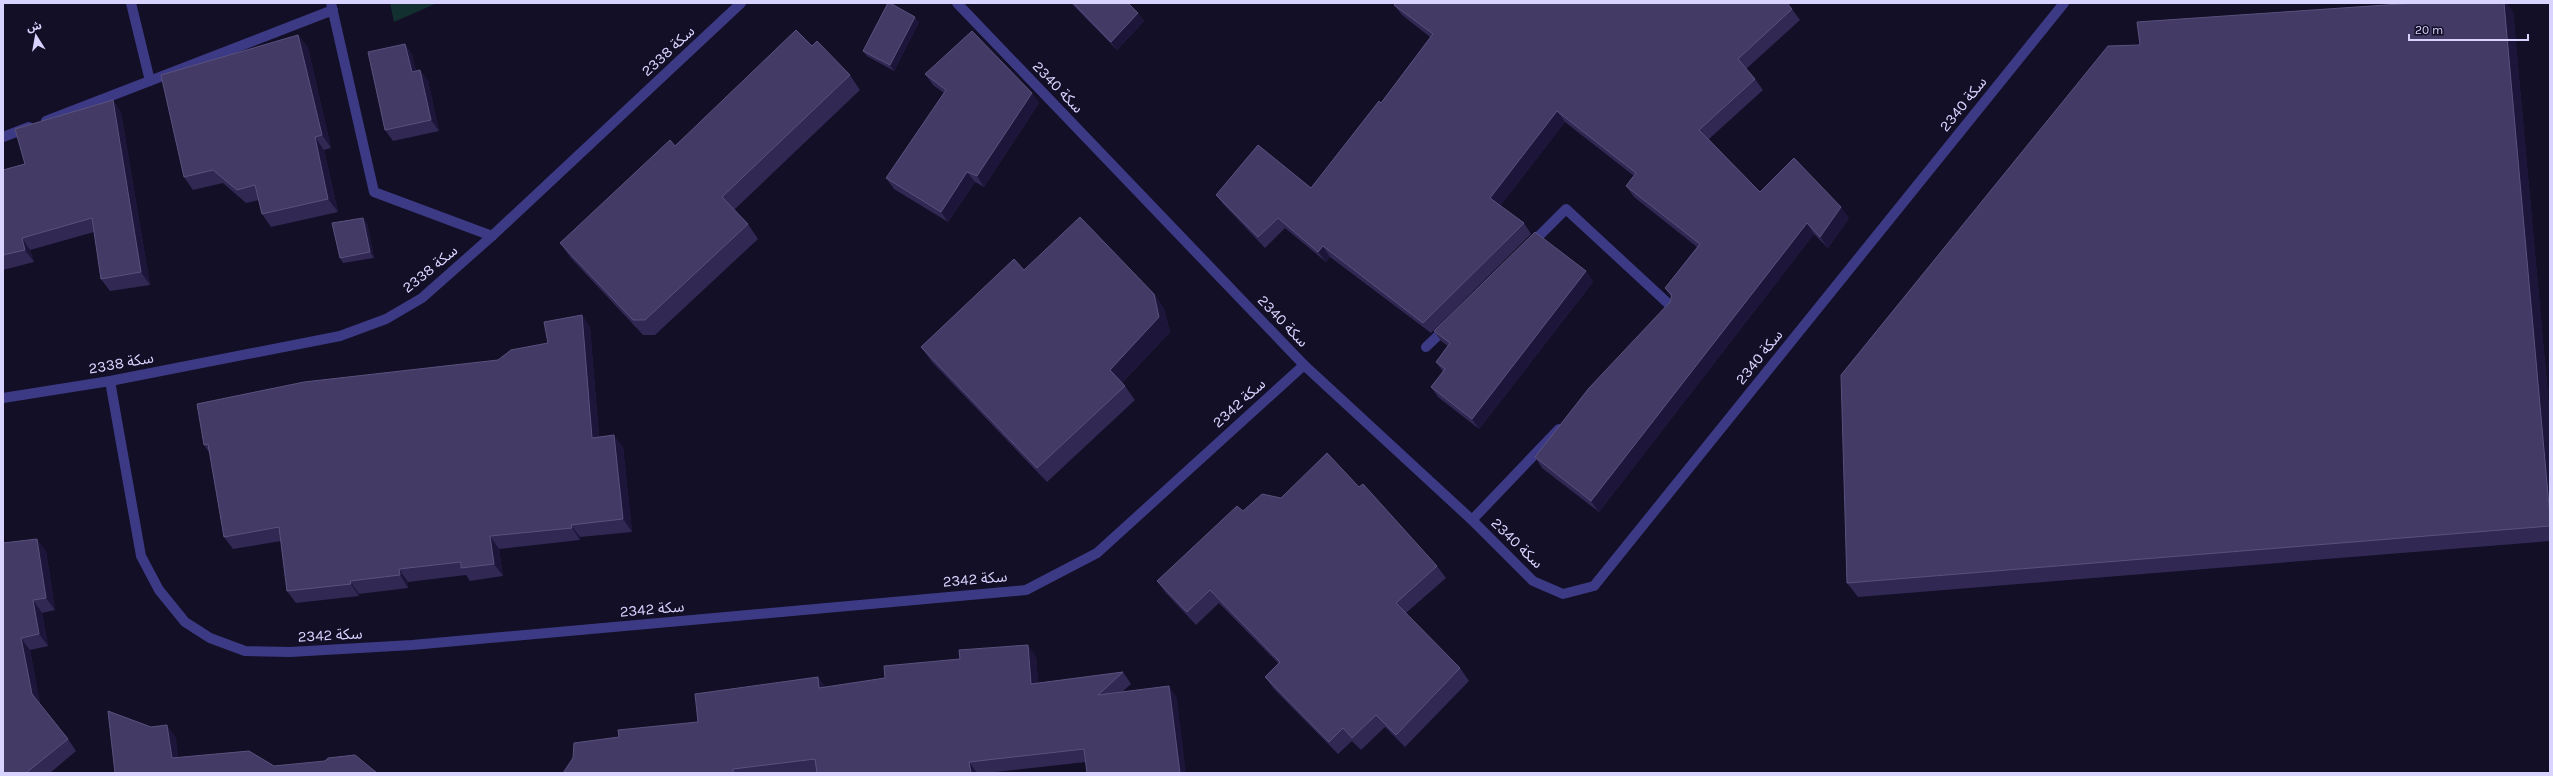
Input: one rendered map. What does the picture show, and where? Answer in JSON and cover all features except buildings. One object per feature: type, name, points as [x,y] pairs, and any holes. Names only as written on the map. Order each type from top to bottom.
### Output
[{"type":"street","points":[[131,3],[150,81]]},
{"type":"street","name":"سكة 2338","points":[[3,398],[110,381],[340,336],[386,319],[422,298],[492,236],[742,3]]},
{"type":"street","name":"سكة 2340","points":[[957,3],[1304,365],[1472,520],[1533,581],[1563,594],[1594,586],[2064,3]]},
{"type":"street","points":[[3,137],[150,81],[332,7],[374,192],[492,236]]},
{"type":"street","points":[[1522,253],[1566,209],[1673,308],[1662,319]]},
{"type":"street","points":[[1426,347],[1454,319]]},
{"type":"street","name":"سكة 2342","points":[[110,381],[140,556],[160,590],[185,622],[210,638],[245,651],[290,652],[412,646],[1026,590],[1097,553],[1304,365]]},
{"type":"street","points":[[1472,520],[1565,422]]},
{"type":"green space","points":[[390,3],[437,3],[394,22]]}]
